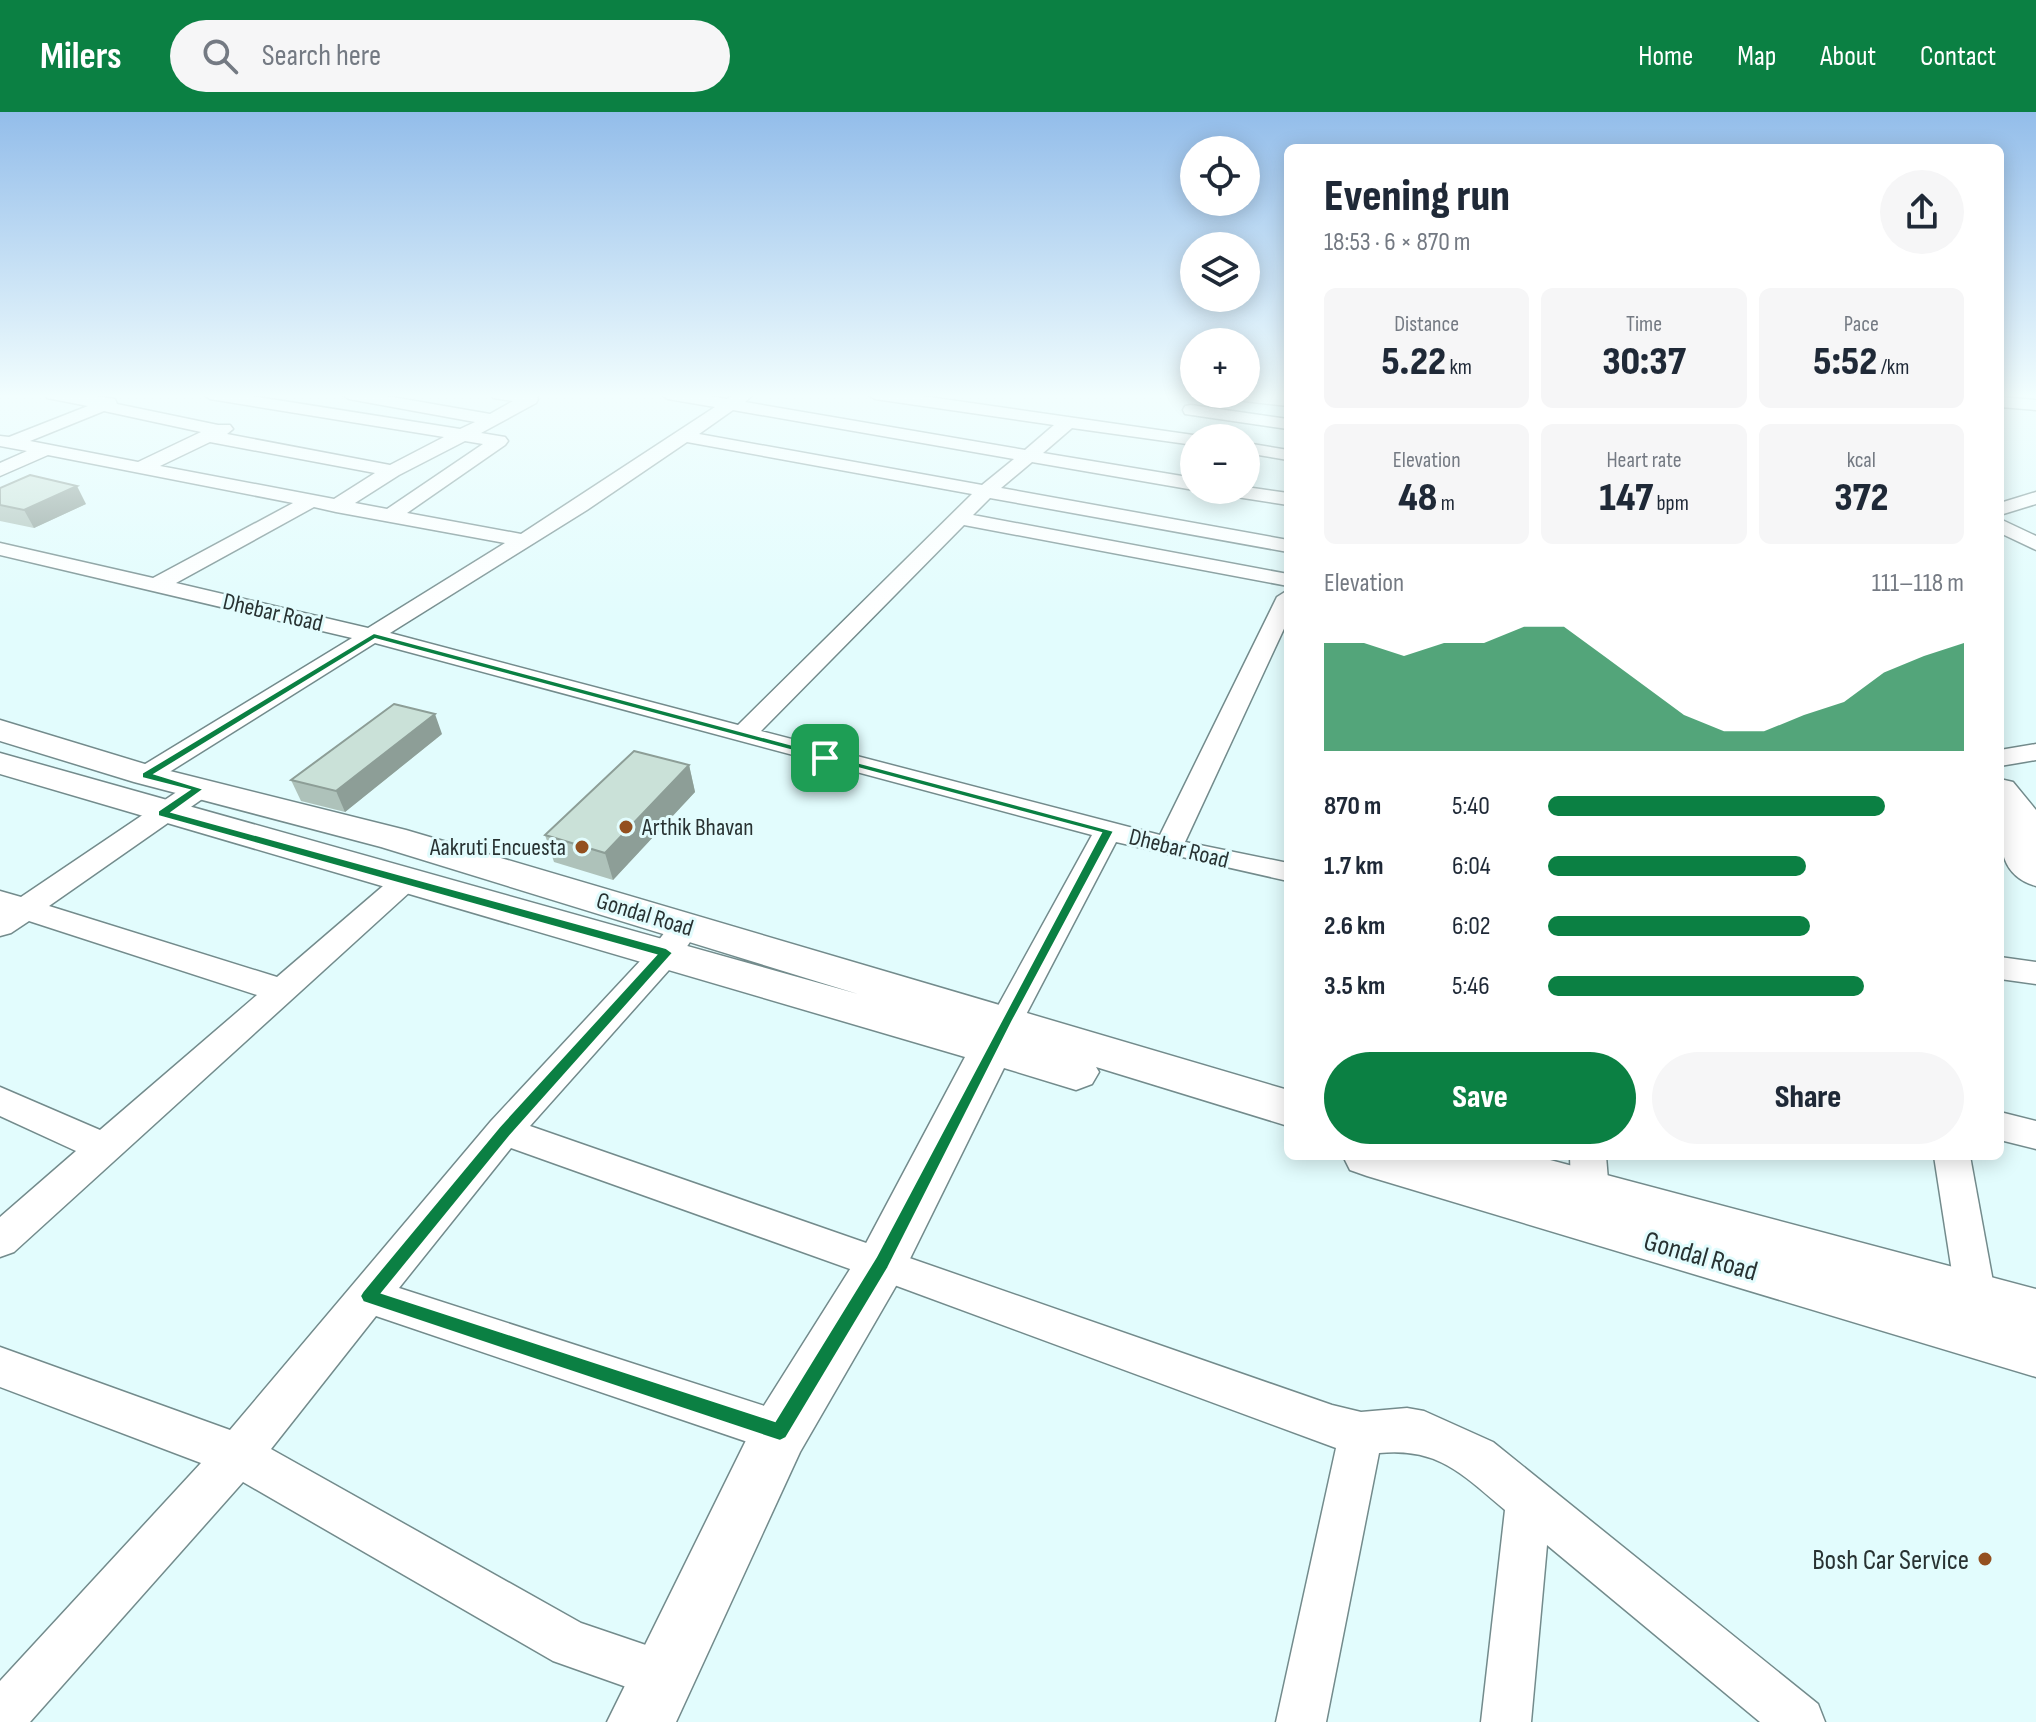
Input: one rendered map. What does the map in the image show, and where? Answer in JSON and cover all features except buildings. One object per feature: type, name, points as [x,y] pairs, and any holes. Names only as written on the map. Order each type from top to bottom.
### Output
[{"type":"main road","name":"Gondal Road","points":[[1,756],[146,775],[393,838],[676,940],[999,1035],[1284,1131]]},
{"type":"main road","name":"Gondal Road","points":[[1,756],[162,813],[407,881],[676,940]]},
{"type":"main road","points":[[2004,795],[2036,834]]},
{"type":"main road","points":[[2004,834],[2036,873]]},
{"type":"main road","name":"Gondal Road","points":[[999,1035],[1284,1107]]},
{"type":"main road","points":[[653,1699],[780,1432],[882,1263],[999,1035]]},
{"type":"main road","name":"Gondal Road","points":[[1382,1160],[2035,1340]]},
{"type":"main road","name":"Gondal Road","points":[[1489,1160],[1589,1174],[1976,1298],[2035,1340]]},
{"type":"street","points":[[139,469],[525,541]]},
{"type":"street","points":[[382,469],[392,471]]},
{"type":"street","points":[[336,506],[396,469]]},
{"type":"street","points":[[389,516],[458,469]]},
{"type":"street","points":[[146,775],[374,636],[633,469]]},
{"type":"street","points":[[858,469],[1284,545]]},
{"type":"street","points":[[742,736],[984,493],[1013,469]]},
{"type":"street","points":[[1113,469],[1180,481]]},
{"type":"street","points":[[1260,495],[1284,498]]},
{"type":"street","points":[[2004,519],[2036,498]]},
{"type":"street","points":[[157,585],[312,500]]},
{"type":"street","points":[[2004,521],[2036,514]]},
{"type":"street","points":[[959,518],[1284,579]]},
{"type":"street","points":[[2004,524],[2036,544]]},
{"type":"street","name":"Dhebar Road","points":[[1,549],[374,636],[1108,831],[1284,871]]},
{"type":"street","points":[[1169,846],[1284,605]]},
{"type":"street","points":[[2004,757],[2036,752]]},
{"type":"street","points":[[8,912],[199,789]]},
{"type":"street","points":[[999,1035],[1108,831]]},
{"type":"street","points":[[0,1240],[407,881]]},
{"type":"street","points":[[8,912],[283,991]]},
{"type":"street","points":[[0,1718],[238,1455],[504,1131],[676,940]]},
{"type":"street","points":[[2004,969],[2036,973]]},
{"type":"street","points":[[0,1101],[106,1149]]},
{"type":"street","points":[[2004,1127],[2036,1135]]},
{"type":"street","points":[[504,1131],[882,1263],[1332,1426],[1361,1433],[1407,1429],[1442,1439],[1477,1458],[1529,1498],[1800,1722]]},
{"type":"street","points":[[1953,1160],[1976,1298]]},
{"type":"street","points":[[369,1296],[780,1432]]},
{"type":"street","points":[[0,1367],[238,1455],[570,1644],[653,1699]]},
{"type":"street","points":[[1301,1722],[1361,1433]]},
{"type":"street","points":[[1506,1722],[1529,1498]]},
{"type":"place","name":"Arthik Bhavan","points":[[626,827]]},
{"type":"place","name":"Aakruti Encuesta","points":[[582,847]]},
{"type":"place","name":"Bosh Car Service","points":[[1985,1559]]},
{"type":"route","points":[[374,636],[825,758],[1108,831],[1005,1022],[882,1263],[780,1432],[369,1296],[504,1131],[666,953],[162,813],[199,789],[146,775],[374,636]]}]
